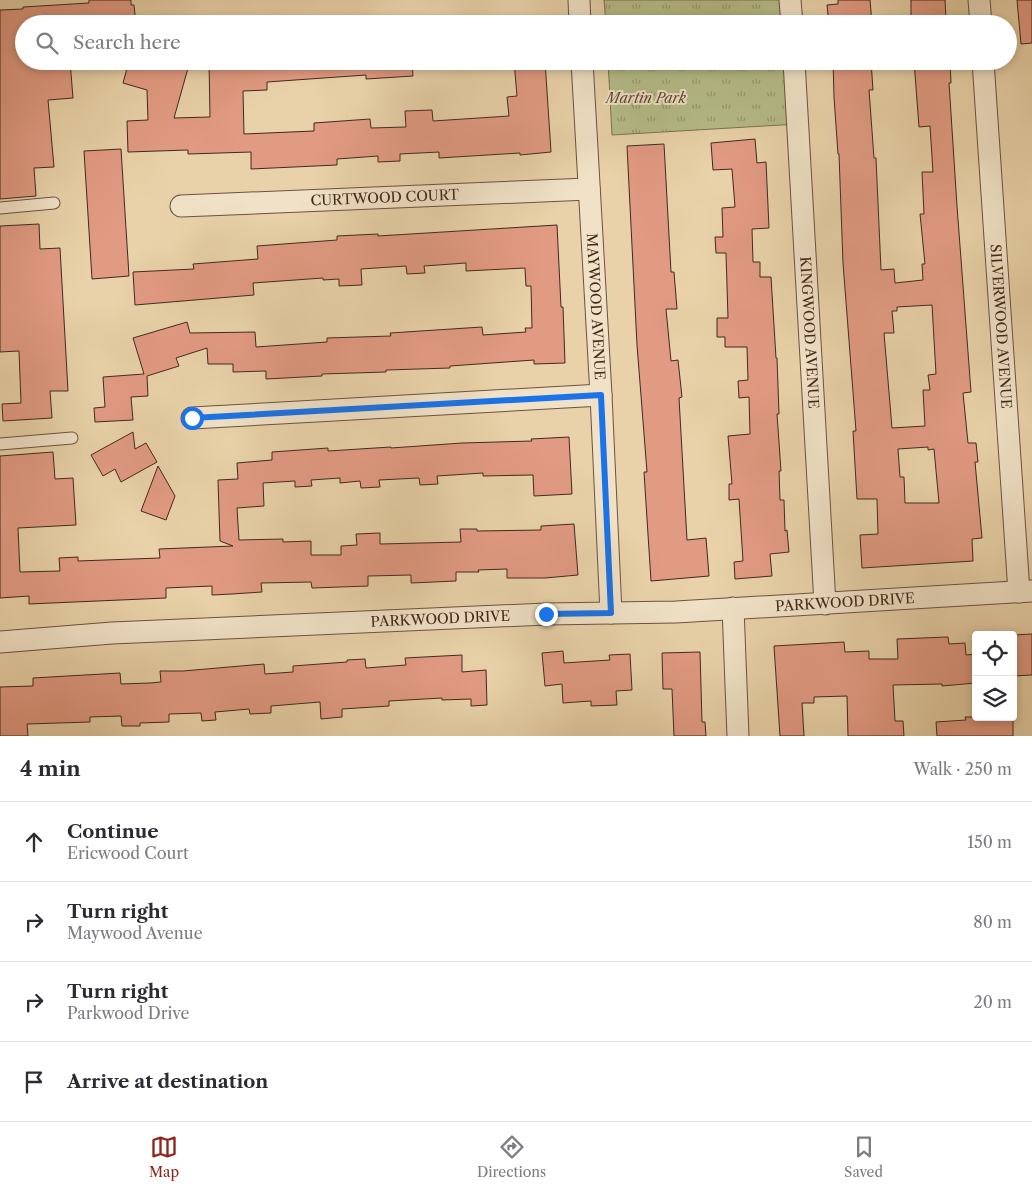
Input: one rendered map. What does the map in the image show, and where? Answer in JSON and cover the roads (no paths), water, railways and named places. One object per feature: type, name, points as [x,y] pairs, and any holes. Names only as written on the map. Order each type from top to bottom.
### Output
[{"type":"street","points":[[579,0],[580,15]]},
{"type":"street","points":[[790,0],[791,15]]},
{"type":"street","points":[[979,0],[980,15]]},
{"type":"street","name":"MAYWOOD AVENUE","points":[[582,70],[611,613]]},
{"type":"street","name":"KINGWOOD AVENUE","points":[[795,70],[825,604]]},
{"type":"street","name":"SILVERWOOD AVENUE","points":[[984,70],[1025,592]]},
{"type":"street","name":"CURTWOOD COURT","points":[[180,206],[588,189]]},
{"type":"street","points":[[192,418],[601,395]]},
{"type":"street","name":"PARKWOOD DRIVE","points":[[0,642],[122,633],[536,614],[611,613],[825,604],[1025,592]]},
{"type":"street","points":[[733,608],[738,736]]},
{"type":"lane","points":[[0,208],[54,203]]},
{"type":"lane","points":[[0,444],[72,438]]},
{"type":"park label","name":"Martin Park","points":[[646,98]]}]
